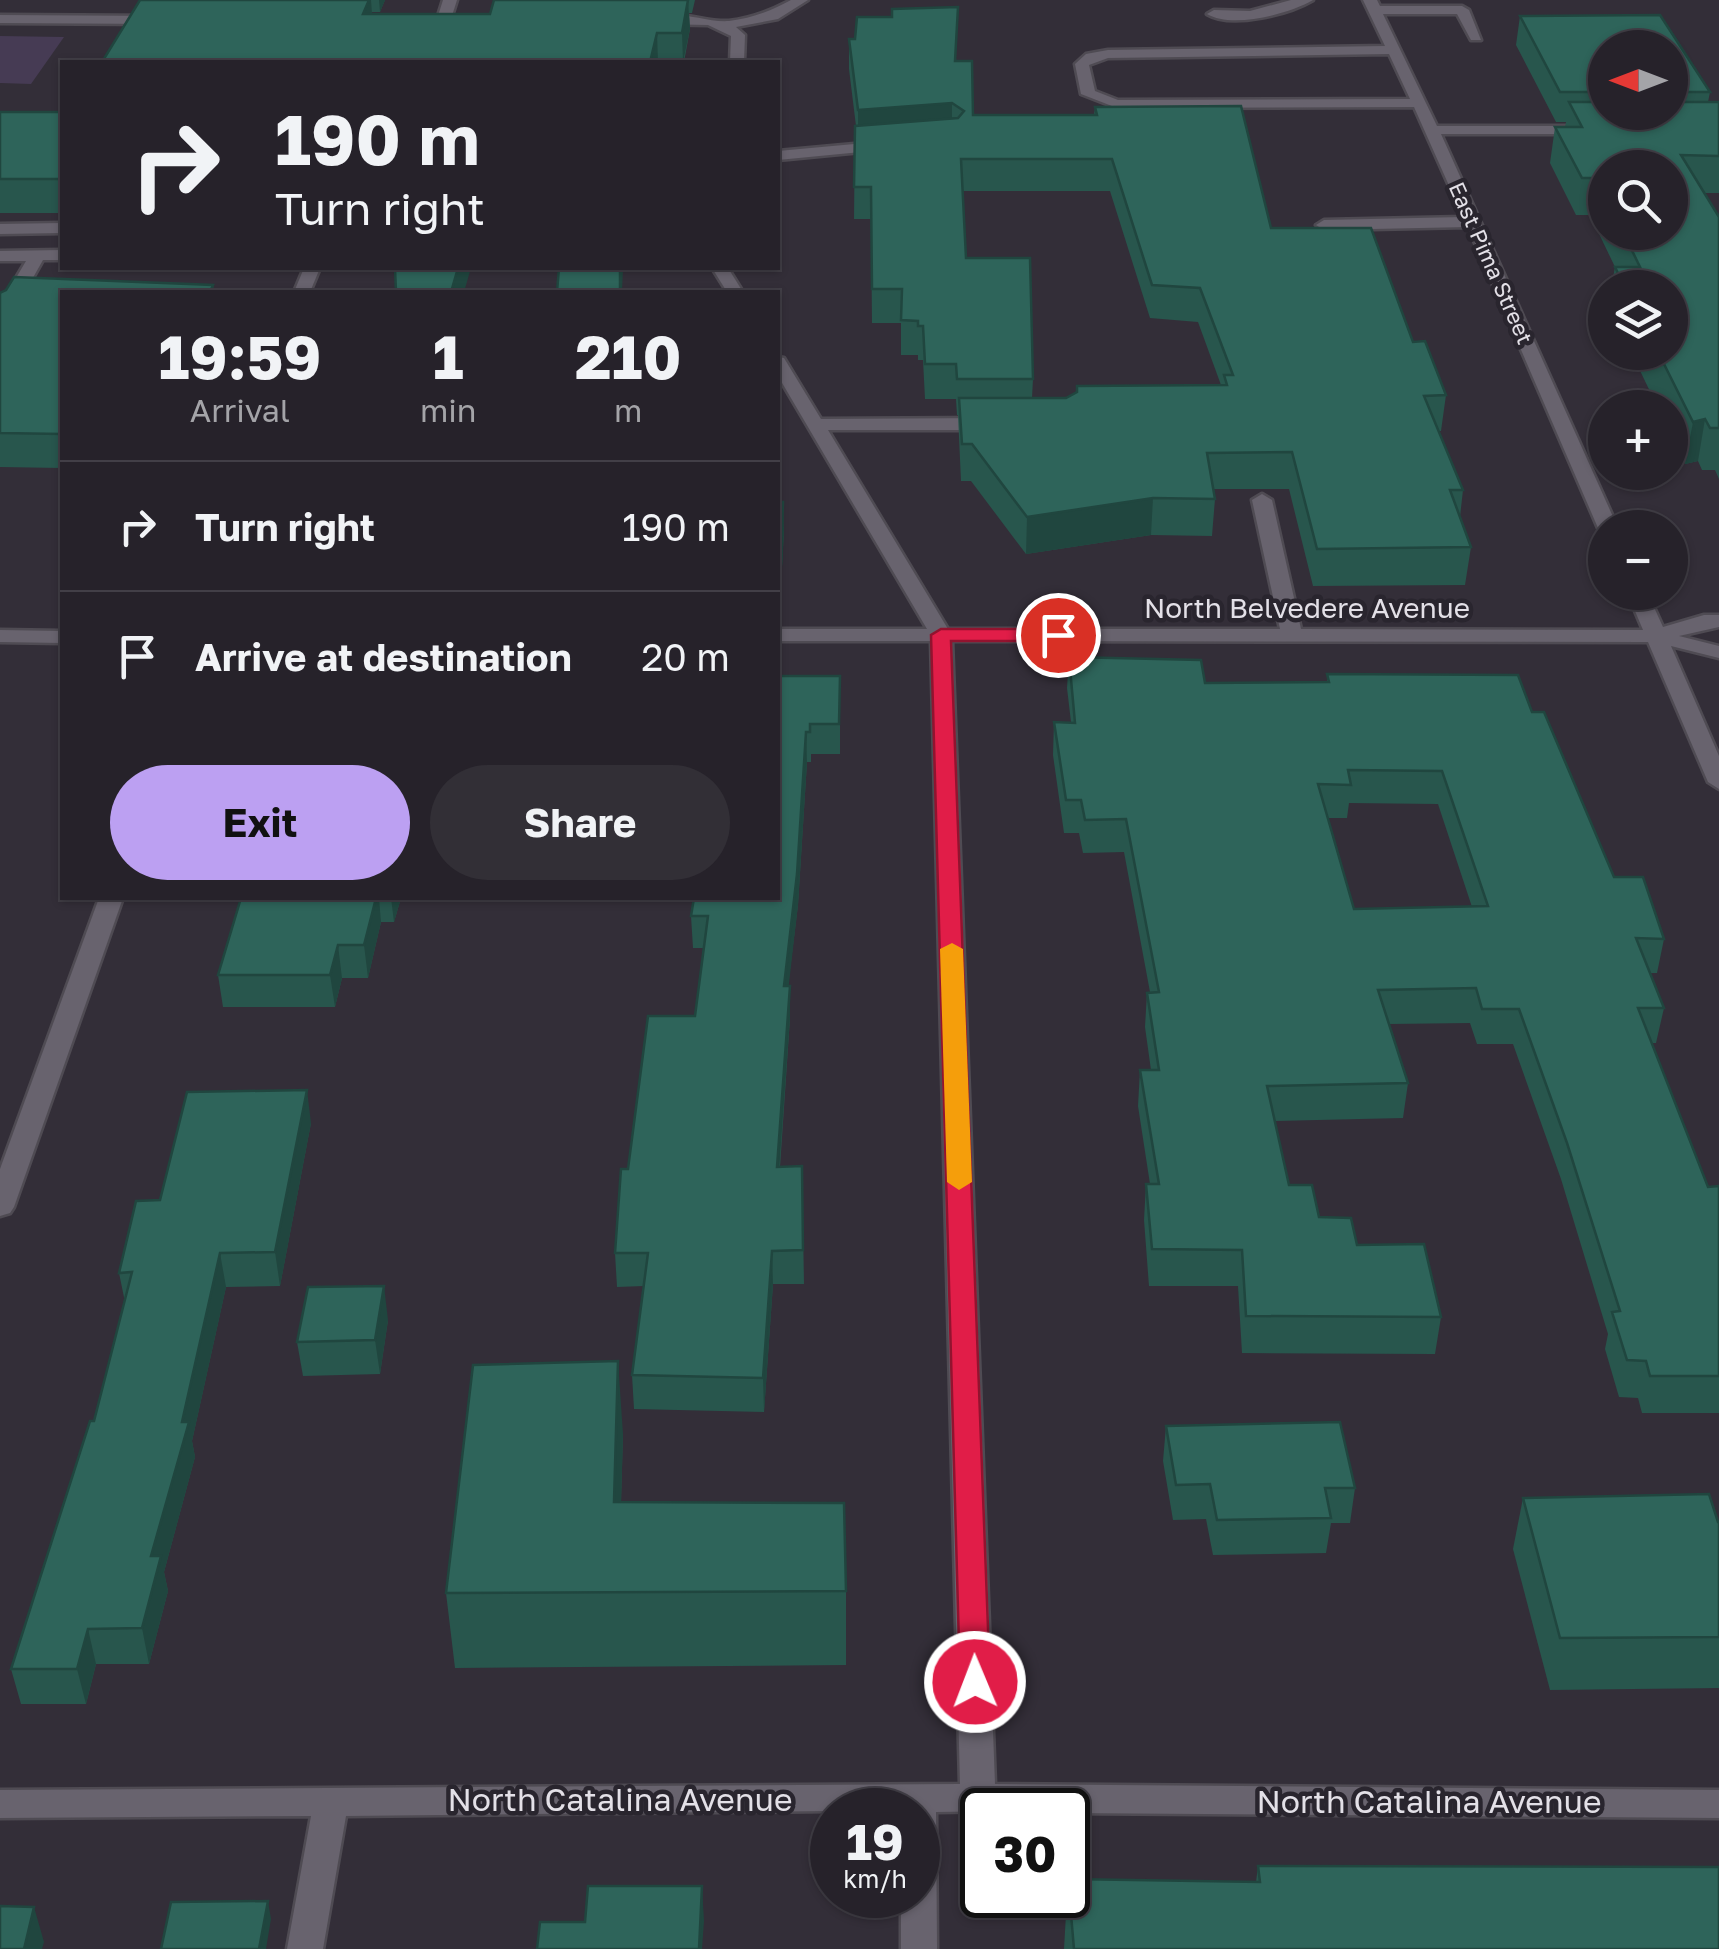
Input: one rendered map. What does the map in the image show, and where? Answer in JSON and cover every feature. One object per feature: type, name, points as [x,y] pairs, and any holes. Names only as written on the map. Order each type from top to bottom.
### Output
[{"type":"street","points":[[444,19],[450,0]]},
{"type":"street","points":[[727,26],[772,16],[802,0]]},
{"type":"street","points":[[1214,14],[1250,15],[1306,0]]},
{"type":"street","points":[[1372,5],[1462,10],[1476,38]]},
{"type":"street","name":"East Pima Street","points":[[1372,5],[1420,103],[1600,510]]},
{"type":"street","points":[[0,19],[173,20]]},
{"type":"street","points":[[424,19],[463,19]]},
{"type":"street","points":[[637,20],[712,21],[727,26],[738,35],[738,60]]},
{"type":"street","points":[[1394,50],[1108,54],[1091,57],[1082,64],[1088,94],[1117,104],[1420,103]]},
{"type":"street","points":[[1432,130],[1588,130]]},
{"type":"street","points":[[780,156],[903,145]]},
{"type":"street","points":[[1324,225],[1473,222]]},
{"type":"street","points":[[0,228],[60,228]]},
{"type":"street","points":[[0,256],[60,256]]},
{"type":"street","points":[[0,320],[38,256]]},
{"type":"street","points":[[780,365],[941,635],[978,1788]]},
{"type":"street","points":[[815,425],[1006,424]]},
{"type":"street","points":[[1262,500],[1292,636]]},
{"type":"street","points":[[1645,610],[1719,782]]},
{"type":"street","name":"North Belvedere Avenue","points":[[1656,636],[1704,621],[1719,621]]},
{"type":"street","points":[[0,636],[60,636]]},
{"type":"street","name":"North Belvedere Avenue","points":[[780,636],[1656,636],[1719,652]]},
{"type":"street","points":[[0,1207],[110,900]]},
{"type":"street","name":"North Catalina Avenue","points":[[0,1804],[810,1799]]},
{"type":"street","name":"North Catalina Avenue","points":[[1090,1800],[1719,1804]]},
{"type":"street","points":[[305,1949],[331,1803]]},
{"type":"street","points":[[919,1918],[919,1949]]},
{"type":"shaded area","points":[[0,36],[64,37],[31,84],[0,83]]},
{"type":"building","points":[[140,0],[369,0],[363,14],[490,14],[494,0],[688,0],[682,33],[657,33],[650,60],[103,60]]},
{"type":"building","points":[[958,7],[955,61],[972,61],[973,115],[1097,115],[1095,107],[1241,106],[1271,228],[1371,228],[1413,342],[1425,341],[1446,395],[1424,396],[1463,490],[1450,490],[1471,547],[1317,549],[1292,452],[1207,453],[1215,499],[1153,498],[1027,517],[972,444],[962,444],[959,398],[1066,398],[1077,392],[1077,386],[1227,385],[1224,375],[1233,375],[1200,288],[1152,285],[1112,159],[961,159],[966,258],[1030,258],[1033,379],[957,379],[956,364],[925,364],[923,326],[918,326],[918,321],[901,320],[902,289],[872,289],[871,187],[854,187],[855,126],[958,118],[964,111],[952,103],[858,110],[849,39],[855,39],[857,17],[892,17],[892,9]]},
{"type":"building","points":[[1660,15],[1670,30],[1588,30],[1588,92],[1560,92],[1520,16]]},
{"type":"building","points":[[1688,58],[1710,92],[1688,92]]},
{"type":"building","points":[[1569,102],[1588,102],[1588,130],[1688,130],[1688,102],[1719,102],[1719,156],[1688,155],[1688,150],[1588,150],[1588,178],[1582,178],[1555,127],[1582,127]]},
{"type":"building","points":[[0,112],[60,112],[60,179],[0,179]]},
{"type":"building","points":[[1688,166],[1719,217],[1719,428],[1710,428],[1705,419],[1693,422],[1688,412],[1688,390],[1677,390],[1667,370],[1688,370],[1688,270],[1615,267],[1640,267],[1632,250],[1688,250]]},
{"type":"building","points":[[395,270],[457,270],[452,290],[396,290]]},
{"type":"building","points":[[559,270],[620,270],[620,290],[557,290]]},
{"type":"building","points":[[14,277],[213,285],[211,290],[60,290],[60,434],[0,433],[0,293]]},
{"type":"building","points":[[780,502],[783,502],[781,558]]},
{"type":"building","points":[[1069,657],[1201,660],[1205,683],[1329,682],[1327,674],[1518,675],[1532,712],[1544,712],[1614,877],[1643,877],[1664,939],[1636,938],[1664,1008],[1638,1008],[1708,1187],[1719,1186],[1719,1376],[1650,1376],[1646,1361],[1627,1360],[1612,1312],[1620,1311],[1567,1143],[1519,1009],[1482,1009],[1476,988],[1378,990],[1408,1083],[1267,1086],[1289,1185],[1312,1185],[1319,1217],[1351,1218],[1357,1245],[1424,1244],[1441,1317],[1246,1316],[1242,1250],[1152,1249],[1146,1184],[1159,1184],[1140,1070],[1159,1070],[1147,993],[1159,992],[1126,819],[1085,820],[1081,800],[1066,800],[1054,722],[1075,723]],"holes":[[[1348,770],[1442,771],[1488,906],[1354,909],[1318,784],[1351,785]]]},
{"type":"building","points":[[780,676],[840,676],[839,724],[810,724],[810,732],[806,732],[797,874],[784,986],[790,986],[777,1167],[802,1166],[803,1250],[772,1251],[763,1378],[632,1375],[648,1253],[615,1253],[621,1169],[628,1169],[648,1016],[695,1016],[708,916],[691,916],[694,900],[780,900]]},
{"type":"building","points":[[240,900],[375,900],[364,945],[338,945],[330,975],[218,975]]},
{"type":"building","points":[[307,1090],[275,1252],[220,1253],[182,1422],[189,1422],[151,1556],[161,1556],[142,1628],[88,1629],[77,1669],[11,1669],[90,1421],[94,1421],[132,1272],[119,1273],[136,1201],[160,1200],[187,1092]]},
{"type":"building","points":[[384,1286],[375,1340],[297,1342],[308,1287]]},
{"type":"building","points":[[618,1361],[614,1502],[844,1503],[846,1591],[446,1593],[473,1365]]},
{"type":"building","points":[[1340,1422],[1355,1488],[1325,1488],[1331,1518],[1217,1520],[1210,1484],[1176,1485],[1166,1426]]},
{"type":"building","points":[[1709,1494],[1719,1522],[1719,1637],[1560,1638],[1523,1498]]},
{"type":"building","points":[[1258,1866],[1719,1867],[1719,1949],[1074,1949],[1071,1918],[1090,1918],[1090,1879],[1260,1882]]},
{"type":"building","points":[[588,1886],[702,1886],[699,1949],[537,1949],[540,1922],[585,1922]]},
{"type":"building","points":[[268,1901],[259,1949],[161,1949],[171,1902]]},
{"type":"building","points":[[0,1906],[34,1907],[24,1949],[0,1949]]},
{"type":"slow traffic","points":[[952,949],[959,1182]]},
{"type":"route","points":[[975,1682],[941,635],[1058,635]]}]
